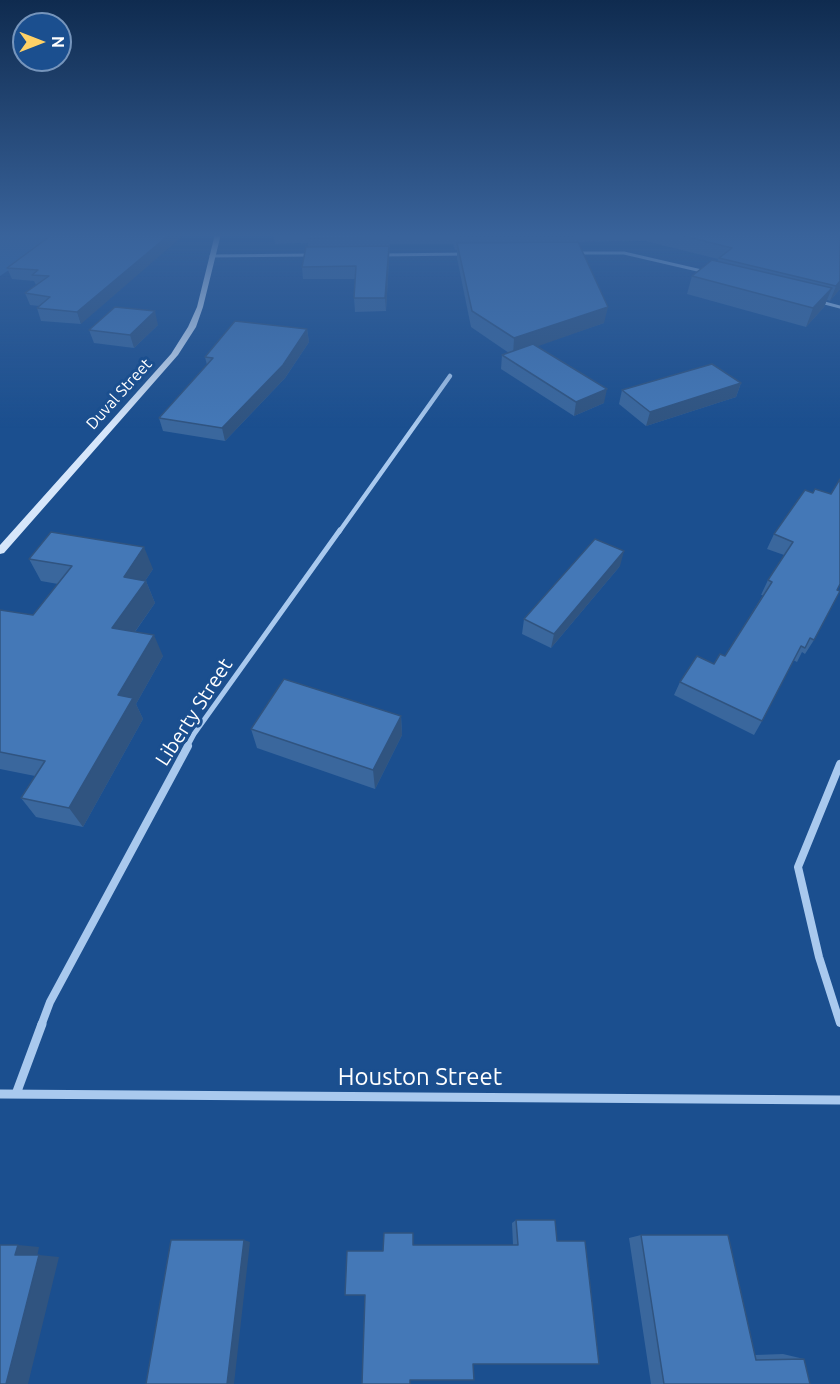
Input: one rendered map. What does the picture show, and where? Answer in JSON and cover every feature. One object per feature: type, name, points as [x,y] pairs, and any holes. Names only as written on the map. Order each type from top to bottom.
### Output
[{"type":"street","name":"Duval Street","points":[[0,551],[174,355],[192,327],[202,299]]},
{"type":"street","points":[[815,301],[840,307]]},
{"type":"street","name":"Liberty Street","points":[[16,1094],[50,1002],[194,734],[450,376]]},
{"type":"street","points":[[840,764],[798,867],[819,957],[840,1023]]},
{"type":"street","name":"Houston Street","points":[[0,1094],[840,1100]]},
{"type":"building","points":[[48,299],[93,299],[77,312],[37,308]]},
{"type":"building","points":[[469,299],[604,299],[608,307],[514,338],[472,311]]},
{"type":"building","points":[[777,299],[822,299],[813,308]]},
{"type":"building","points":[[115,307],[155,311],[130,335],[89,330]]},
{"type":"building","points":[[235,321],[307,329],[283,365],[222,428],[159,418],[213,358],[205,357]]},
{"type":"building","points":[[533,344],[607,389],[576,402],[502,355]]},
{"type":"building","points":[[712,364],[741,383],[650,412],[622,390]]},
{"type":"building","points":[[840,479],[840,584],[837,590],[840,591],[814,640],[810,638],[805,648],[801,646],[762,721],[680,682],[697,656],[714,664],[720,654],[725,656],[772,582],[768,580],[793,542],[774,534],[805,490],[813,493],[815,489],[831,494]]},
{"type":"building","points":[[51,532],[144,547],[124,577],[146,581],[112,628],[154,635],[118,695],[133,698],[69,808],[21,798],[45,761],[0,752],[0,610],[33,615],[72,566],[29,559]]},
{"type":"building","points":[[595,539],[624,551],[554,634],[524,619]]},
{"type":"building","points":[[284,679],[401,716],[373,770],[251,729]]},
{"type":"building","points":[[516,1220],[555,1220],[557,1241],[585,1241],[599,1364],[473,1364],[474,1380],[410,1380],[410,1384],[362,1384],[365,1295],[345,1295],[347,1251],[383,1251],[384,1233],[413,1233],[413,1245],[518,1245]]},
{"type":"building","points":[[641,1235],[728,1235],[756,1360],[804,1359],[810,1384],[664,1384]]},
{"type":"building","points":[[171,1240],[244,1240],[227,1384],[146,1384]]},
{"type":"building","points":[[0,1245],[18,1245],[15,1255],[39,1255],[6,1384],[0,1384]]}]
